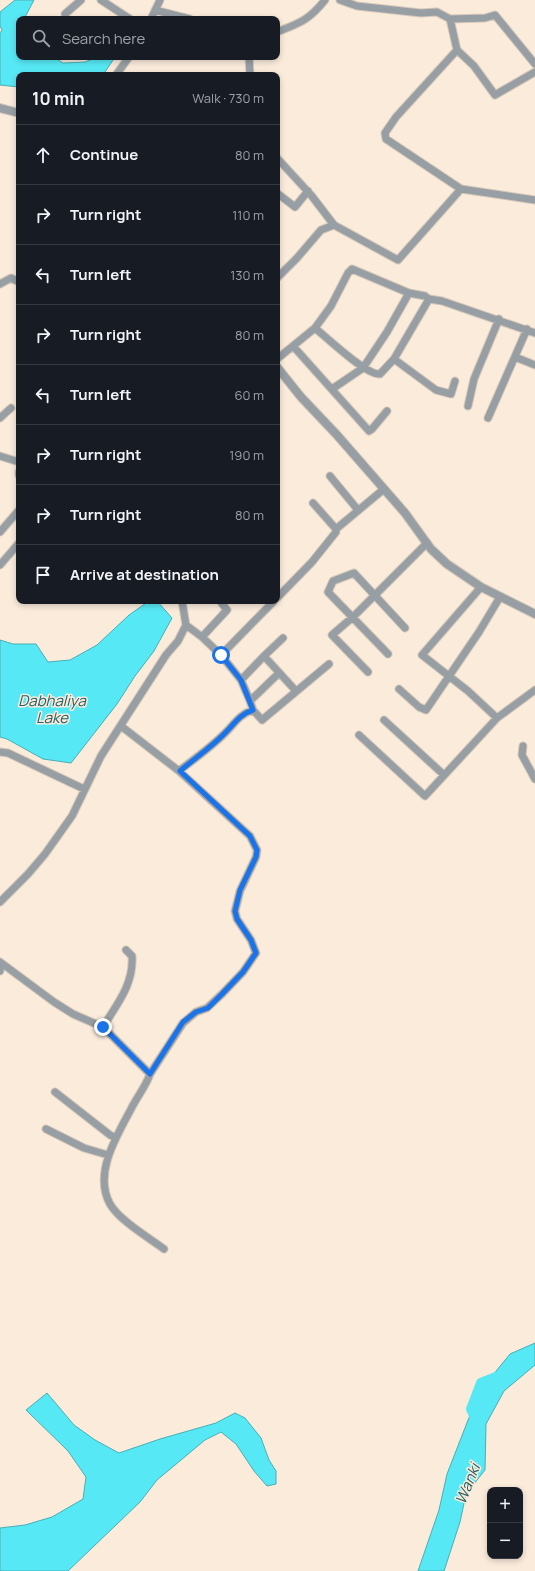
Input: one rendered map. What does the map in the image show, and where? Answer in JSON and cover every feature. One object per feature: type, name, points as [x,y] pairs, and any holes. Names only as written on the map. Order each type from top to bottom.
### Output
[{"type":"street","points":[[65,14],[81,0]]},
{"type":"street","points":[[101,0],[125,16]]},
{"type":"street","points":[[152,16],[160,0]]},
{"type":"street","points":[[280,31],[300,23],[314,14],[325,0]]},
{"type":"street","points":[[340,0],[357,6],[422,13],[437,12],[450,19],[485,18],[495,15],[535,64]]},
{"type":"street","points":[[155,10],[178,16]]},
{"type":"street","points":[[450,19],[457,50],[474,66],[495,94],[535,72]]},
{"type":"street","points":[[457,50],[396,117],[384,133],[386,139],[461,189],[535,200]]},
{"type":"street","points":[[118,72],[127,60]]},
{"type":"street","points":[[249,60],[250,72]]},
{"type":"street","points":[[0,108],[16,112]]},
{"type":"street","points":[[280,164],[308,191],[334,225],[398,260],[461,189]]},
{"type":"street","points":[[280,195],[295,207],[308,191]]},
{"type":"street","points":[[280,275],[321,230],[334,225]]},
{"type":"street","points":[[280,357],[315,328],[331,306],[348,273],[352,269],[409,293],[425,296],[429,299],[442,301],[499,319],[535,333]]},
{"type":"street","points":[[0,284],[10,278],[16,281]]},
{"type":"street","points":[[332,389],[363,368],[388,332],[409,293]]},
{"type":"street","points":[[315,328],[363,368],[374,374],[380,374],[394,359],[429,299]]},
{"type":"street","points":[[468,406],[474,379],[499,319]]},
{"type":"street","points":[[488,418],[527,329]]},
{"type":"street","points":[[293,346],[369,431],[387,411]]},
{"type":"street","points":[[515,357],[535,365]]},
{"type":"street","points":[[394,359],[436,390],[451,394],[455,381]]},
{"type":"street","points":[[280,371],[300,397],[337,435],[405,513],[427,543],[447,564],[481,587],[535,614]]},
{"type":"street","points":[[0,418],[11,408]]},
{"type":"street","points":[[0,456],[16,461]]},
{"type":"street","points":[[330,476],[358,510]]},
{"type":"street","points":[[280,595],[312,562],[336,532],[336,529],[384,489]]},
{"type":"street","points":[[313,503],[336,529]]},
{"type":"street","points":[[0,532],[16,513]]},
{"type":"street","points":[[368,672],[332,635],[352,618],[427,543]]},
{"type":"street","points":[[0,565],[16,546]]},
{"type":"street","points":[[388,654],[328,592],[333,581],[354,573],[405,628]]},
{"type":"street","points":[[481,587],[422,655],[468,691],[496,718]]},
{"type":"street","points":[[399,689],[419,707],[426,710],[479,632],[500,597]]},
{"type":"street","points":[[0,902],[28,874],[45,854],[72,816],[84,788],[101,756],[166,655],[178,641],[186,625],[182,604]]},
{"type":"street","points":[[202,637],[227,610],[222,604]]},
{"type":"street","points":[[221,655],[271,604]]},
{"type":"street","points":[[186,625],[202,637],[221,655],[241,680],[253,710],[262,720],[329,664]]},
{"type":"street","points":[[241,680],[283,638]]},
{"type":"street","points":[[264,656],[296,691]]},
{"type":"street","points":[[250,701],[279,673]]},
{"type":"street","points":[[358,735],[425,796],[496,718],[535,690]]},
{"type":"street","points":[[180,771],[224,735],[237,719],[248,711],[253,710]]},
{"type":"street","points":[[384,720],[444,775]]},
{"type":"street","points":[[121,726],[180,771],[250,836],[257,850],[256,857],[240,890],[235,911],[237,919],[251,940],[256,953],[243,972],[208,1008],[196,1012],[183,1022],[150,1074],[108,1155],[104,1187],[110,1204],[130,1225],[164,1249]]},
{"type":"street","points":[[523,746],[522,755],[535,779]]},
{"type":"street","points":[[0,752],[8,753],[84,788]]},
{"type":"street","points":[[103,1027],[128,984],[133,968],[132,956],[126,950]]},
{"type":"street","points":[[1,962],[54,1002],[73,1014],[103,1027],[150,1074]]},
{"type":"street","points":[[0,971],[1,962]]},
{"type":"street","points":[[55,1092],[110,1135],[116,1138]]},
{"type":"street","points":[[46,1129],[84,1148],[108,1155]]},
{"type":"water","points":[[15,0],[34,0],[26,16],[16,16],[16,60],[58,60],[63,63],[85,62],[90,60],[113,60],[105,72],[16,72],[16,87],[0,85],[0,33],[2,30],[0,26],[0,12]]},
{"type":"water","name":"Dabhaliya Lake","points":[[145,604],[160,604],[172,618],[154,651],[135,676],[117,704],[71,763],[43,759],[7,739],[0,737],[0,640],[13,644],[36,644],[48,662],[70,660],[97,645],[129,615]]},
{"type":"water","points":[[535,1343],[535,1365],[504,1391],[486,1424],[485,1470],[466,1494],[460,1522],[444,1571],[418,1571],[439,1510],[447,1474],[479,1392],[510,1354]]},
{"type":"water","points":[[47,1393],[74,1425],[95,1440],[119,1453],[160,1439],[216,1423],[235,1413],[245,1418],[261,1438],[269,1460],[276,1471],[276,1484],[267,1486],[254,1471],[236,1444],[221,1432],[205,1440],[157,1480],[140,1502],[68,1571],[0,1571],[0,1528],[25,1525],[52,1517],[83,1499],[86,1477],[68,1451],[26,1410]]},
{"type":"waterway","name":"Wanki","points":[[477,1422],[471,1409],[481,1383],[501,1375]]},
{"type":"route","points":[[103,1027],[150,1074],[183,1022],[196,1012],[208,1008],[243,972],[256,953],[251,940],[237,919],[235,911],[240,890],[256,857],[257,850],[250,836],[180,771],[224,735],[237,719],[248,711],[253,710],[241,680],[221,655]]}]
